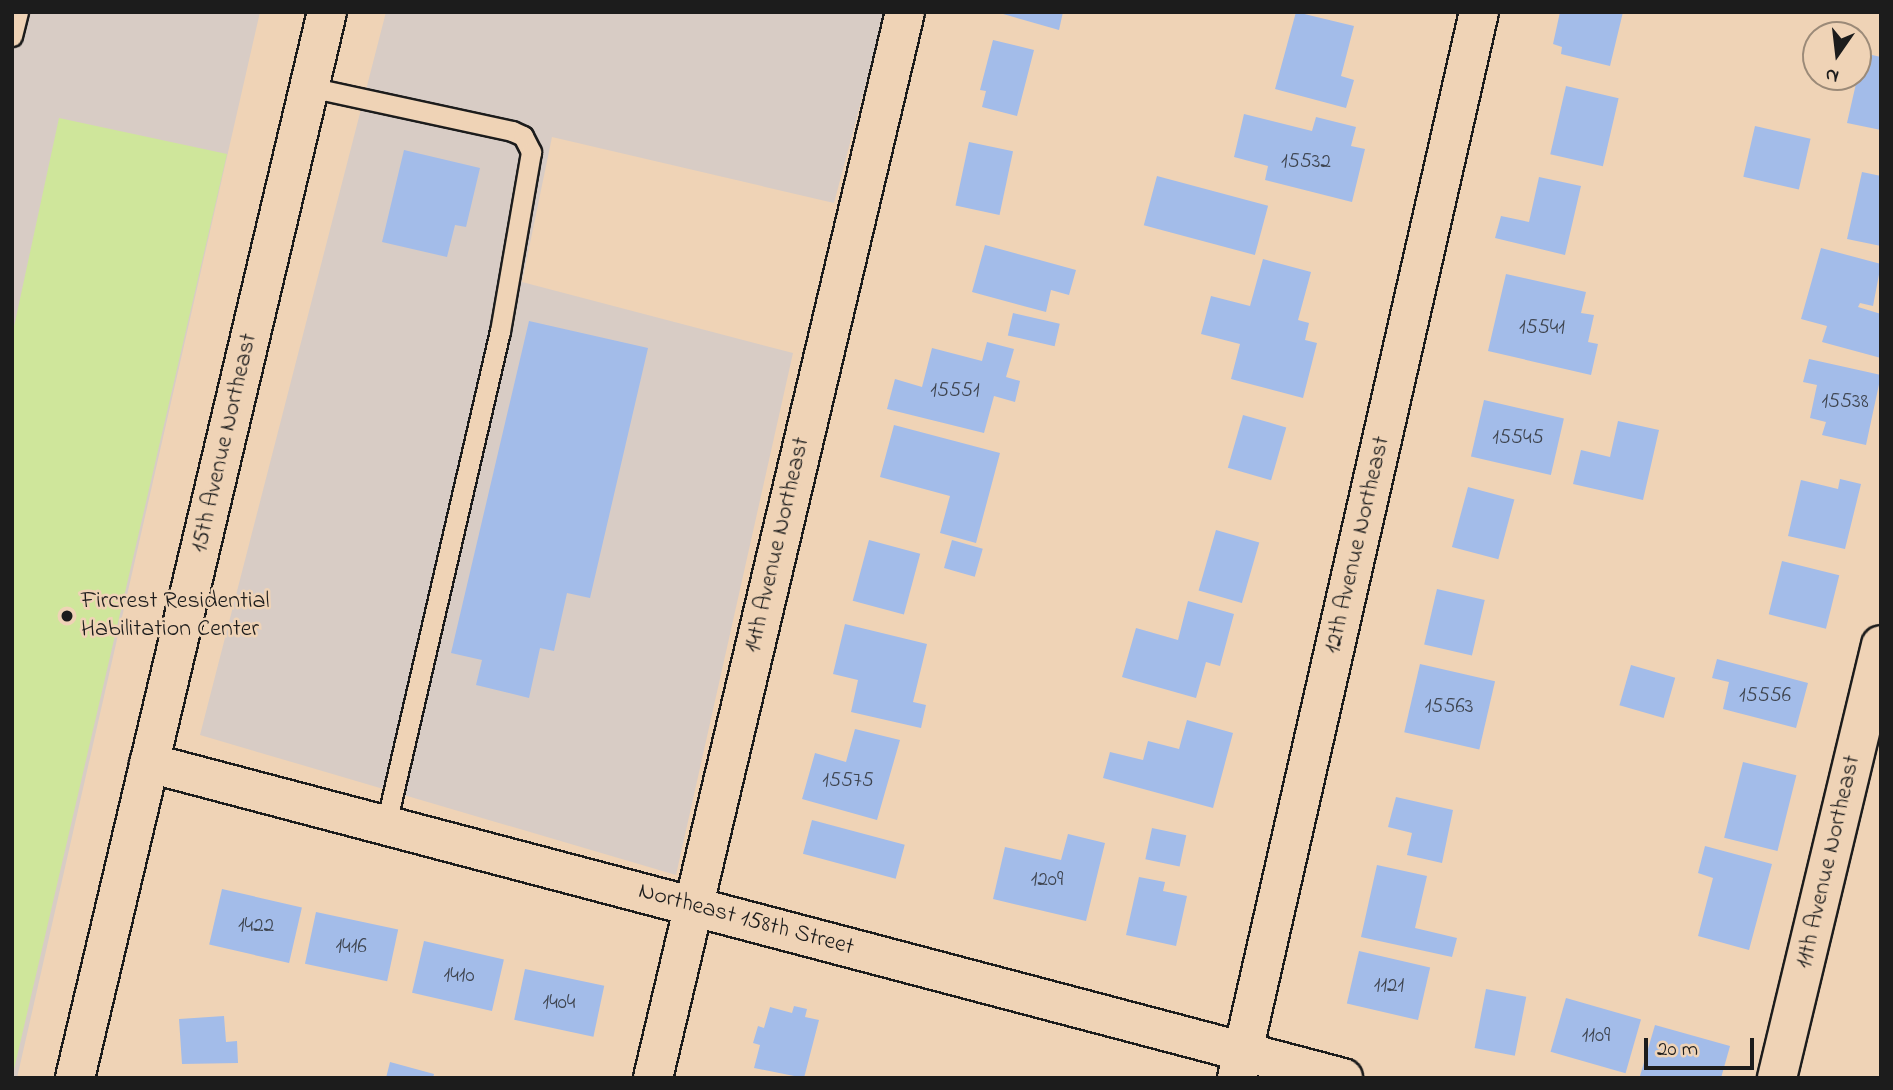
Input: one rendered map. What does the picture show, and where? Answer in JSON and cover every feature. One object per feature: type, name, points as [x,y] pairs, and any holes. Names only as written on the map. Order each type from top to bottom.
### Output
[{"type":"street","name":"15th Avenue Northeast","points":[[75,1078],[327,12]]},
{"type":"street","name":"14th Avenue Northeast","points":[[653,1078],[691,905],[905,12]]},
{"type":"street","name":"12th Avenue Northeast","points":[[1240,1064],[1479,12]]},
{"type":"street","name":"11th Avenue Northeast","points":[[1777,1078],[1881,645]]},
{"type":"street","name":"Northeast 158th Street","points":[[149,763],[691,905],[1240,1064],[1343,1078]]},
{"type":"lane","points":[[12,36],[18,12]]},
{"type":"lane","points":[[309,87],[512,131],[523,136],[531,152],[500,331],[386,824]]},
{"type":"shaded area","name":"Fircrest Residential Habilitation Center","points":[[12,12],[260,12],[17,1078],[12,1078]]},
{"type":"shaded area","points":[[386,12],[885,12],[834,203],[552,137],[522,282],[793,353],[676,875],[200,735]]},
{"type":"green space","name":"Fircrest Residential Habilitation Center","points":[[59,118],[227,154],[12,1078],[12,336]]},
{"type":"building","points":[[996,12],[1063,12],[1059,30]]},
{"type":"building","points":[[1296,12],[1354,26],[1341,76],[1354,80],[1346,108],[1275,89]]},
{"type":"building","points":[[1560,12],[1623,12],[1610,66],[1561,54],[1562,47],[1553,44]]},
{"type":"building","points":[[993,40],[1034,50],[1017,116],[982,107],[986,91],[980,90]]},
{"type":"building","points":[[1872,55],[1881,57],[1881,130],[1847,123],[1854,91],[1872,91]]},
{"type":"building","points":[[1566,86],[1619,98],[1603,166],[1550,154]]},
{"type":"building","points":[[1244,114],[1312,131],[1316,117],[1356,127],[1351,146],[1365,149],[1352,202],[1265,180],[1268,166],[1234,157]]},
{"type":"building","points":[[1755,126],[1811,139],[1799,189],[1743,177]]},
{"type":"building","points":[[969,142],[1013,151],[1000,215],[955,206]]},
{"type":"building","points":[[404,150],[480,168],[466,227],[455,225],[447,257],[382,242]]},
{"type":"building","points":[[1862,172],[1881,176],[1881,246],[1847,239]]},
{"type":"building","points":[[1157,176],[1268,206],[1255,255],[1144,225]]},
{"type":"building","points":[[1539,177],[1581,186],[1565,255],[1495,238],[1501,216],[1529,222]]},
{"type":"building","points":[[985,245],[1076,270],[1069,295],[1051,290],[1046,312],[972,292]]},
{"type":"building","points":[[1821,248],[1881,264],[1873,306],[1860,303],[1858,307],[1881,314],[1881,358],[1822,342],[1827,326],[1801,319]]},
{"type":"building","points":[[1263,259],[1311,272],[1298,320],[1309,323],[1305,340],[1317,343],[1303,398],[1231,379],[1240,344],[1201,334],[1211,296],[1250,306]]},
{"type":"building","points":[[1506,274],[1586,292],[1581,313],[1594,315],[1588,342],[1598,344],[1591,375],[1488,351]]},
{"type":"building","points":[[1013,313],[1060,324],[1055,346],[1008,335]]},
{"type":"building","points":[[529,321],[648,348],[590,598],[567,593],[554,651],[540,648],[529,698],[476,685],[482,660],[451,653]]},
{"type":"building","points":[[987,342],[1014,349],[1006,377],[1020,381],[1015,402],[994,396],[984,433],[887,409],[895,379],[922,387],[932,348],[982,361]]},
{"type":"building","points":[[1809,359],[1881,375],[1866,445],[1822,435],[1826,422],[1810,418],[1817,385],[1803,382]]},
{"type":"building","points":[[1484,400],[1564,418],[1551,475],[1471,457]]},
{"type":"building","points":[[1243,415],[1286,427],[1271,480],[1228,468]]},
{"type":"building","points":[[1618,421],[1659,430],[1643,500],[1573,484],[1581,450],[1610,457]]},
{"type":"building","points":[[894,425],[1000,453],[976,543],[940,533],[950,496],[880,477]]},
{"type":"building","points":[[1840,479],[1861,484],[1845,549],[1788,536],[1801,480],[1838,489]]},
{"type":"building","points":[[1468,487],[1514,499],[1498,559],[1452,547]]},
{"type":"building","points":[[1216,530],[1259,542],[1242,603],[1199,591]]},
{"type":"building","points":[[869,540],[920,554],[904,615],[853,601]]},
{"type":"building","points":[[952,540],[983,549],[975,577],[944,568]]},
{"type":"building","points":[[1782,561],[1839,575],[1826,629],[1769,614]]},
{"type":"building","points":[[1437,589],[1485,600],[1472,656],[1424,645]]},
{"type":"building","points":[[1188,601],[1234,614],[1220,666],[1206,662],[1196,698],[1122,677],[1136,628],[1178,640]]},
{"type":"building","points":[[845,624],[927,644],[913,702],[926,705],[921,728],[851,712],[858,680],[833,674]]},
{"type":"building","points":[[1717,659],[1808,683],[1796,728],[1723,709],[1729,682],[1712,678]]},
{"type":"building","points":[[1420,664],[1495,681],[1479,750],[1404,732]]},
{"type":"building","points":[[1631,665],[1675,678],[1664,718],[1619,705]]},
{"type":"building","points":[[1187,720],[1233,733],[1213,808],[1103,778],[1110,752],[1143,760],[1148,741],[1179,749]]},
{"type":"building","points":[[855,729],[900,740],[877,820],[802,799],[815,753],[846,762]]},
{"type":"building","points":[[1743,762],[1796,775],[1777,851],[1724,838]]},
{"type":"building","points":[[1396,797],[1453,810],[1442,863],[1407,855],[1412,833],[1388,827]]},
{"type":"building","points":[[812,820],[905,845],[896,879],[803,854]]},
{"type":"building","points":[[1152,828],[1186,835],[1180,867],[1145,859]]},
{"type":"building","points":[[1068,834],[1105,843],[1086,921],[993,899],[1005,847],[1061,860]]},
{"type":"building","points":[[1705,846],[1772,864],[1749,950],[1698,936],[1713,878],[1698,873]]},
{"type":"building","points":[[1377,865],[1427,876],[1415,928],[1457,938],[1452,957],[1361,937]]},
{"type":"building","points":[[1139,877],[1165,882],[1163,891],[1187,896],[1176,946],[1126,935]]},
{"type":"building","points":[[222,889],[302,907],[289,963],[209,945]]},
{"type":"building","points":[[316,912],[398,929],[387,981],[305,964]]},
{"type":"building","points":[[424,941],[504,959],[492,1011],[412,993]]},
{"type":"building","points":[[1359,951],[1430,967],[1418,1020],[1347,1004]]},
{"type":"building","points":[[525,969],[604,986],[593,1037],[514,1020]]},
{"type":"building","points":[[1486,989],[1526,997],[1515,1056],[1475,1048]]},
{"type":"building","points":[[1566,998],[1641,1019],[1626,1073],[1551,1052]]},
{"type":"building","points":[[794,1006],[807,1009],[805,1017],[819,1020],[804,1078],[754,1068],[760,1045],[753,1043],[758,1026],[764,1028],[770,1007],[792,1013]]},
{"type":"building","points":[[224,1016],[226,1042],[237,1041],[238,1063],[182,1064],[179,1019]]},
{"type":"building","points":[[1655,1025],[1730,1046],[1721,1078],[1640,1076]]},
{"type":"building","points":[[390,1062],[434,1074],[433,1078],[386,1078]]},
{"type":"place","name":"Fircrest Residential Habilitation Center","points":[[67,616]]}]
